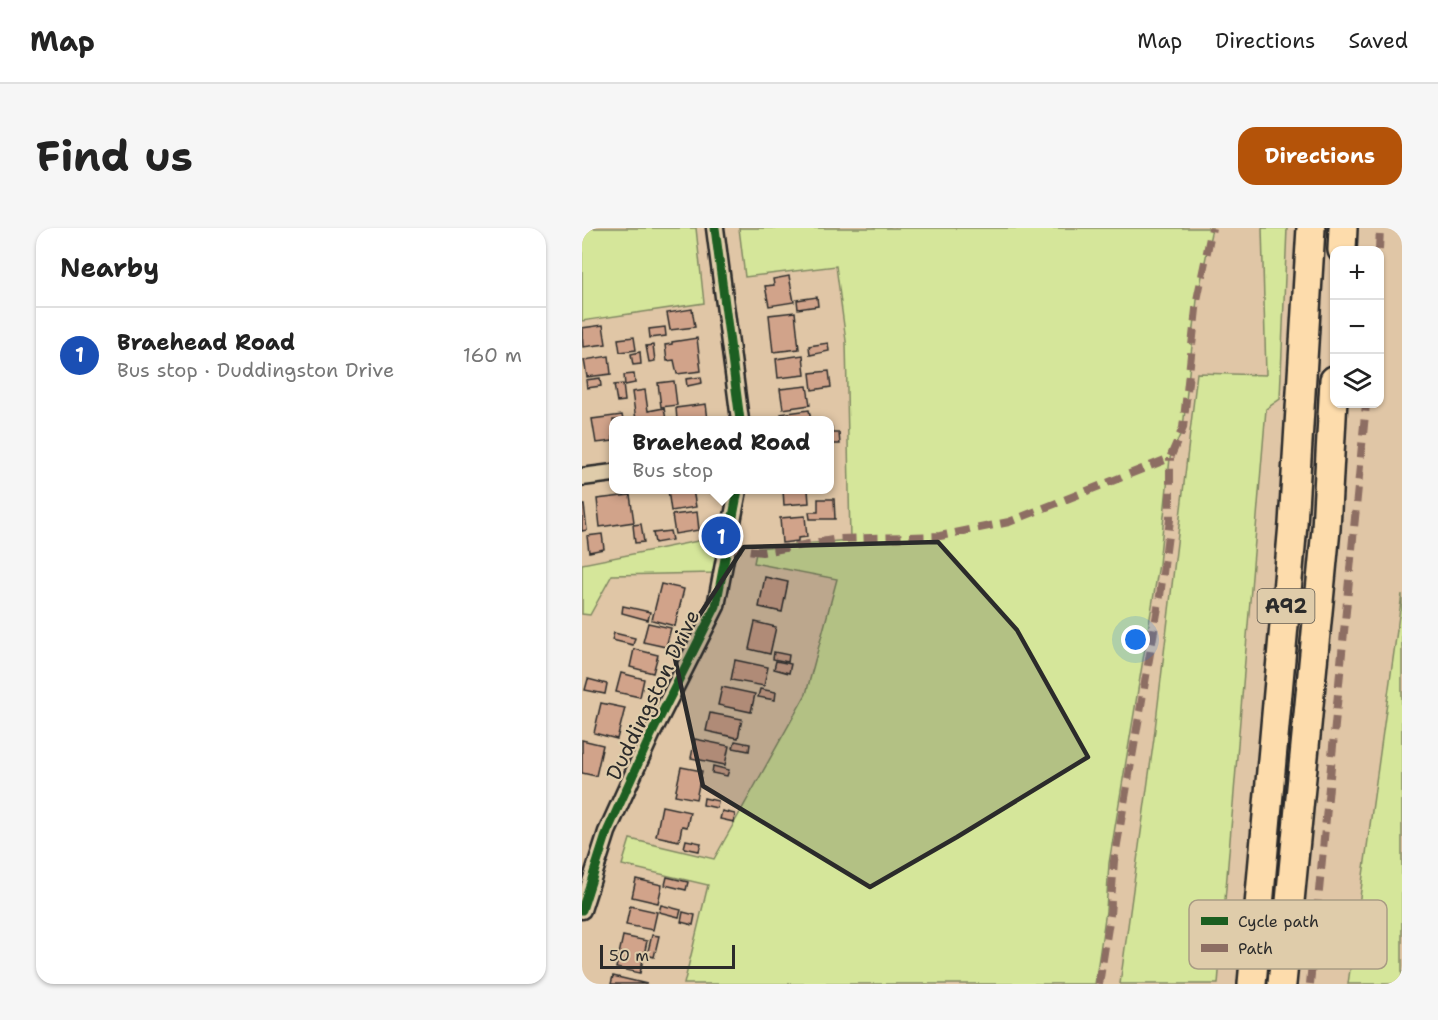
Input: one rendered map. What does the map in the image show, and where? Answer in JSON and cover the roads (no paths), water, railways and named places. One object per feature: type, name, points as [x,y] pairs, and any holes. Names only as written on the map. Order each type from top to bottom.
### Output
[{"type":"highway","name":"A92","points":[[1259,900],[1293,524],[1311,228]]},
{"type":"highway","points":[[1342,246],[1343,228]]},
{"type":"highway","name":"A92","points":[[1290,900],[1326,529],[1333,408]]},
{"type":"highway","name":"A92","points":[[1252,984],[1253,969]]},
{"type":"highway","name":"A92","points":[[1282,984],[1283,969]]},
{"type":"street","points":[[715,228],[739,416]]},
{"type":"street","points":[[582,477],[609,474]]},
{"type":"street","name":"Duddingston Drive","points":[[582,910],[607,832],[651,735],[716,606],[737,494]]},
{"type":"place","name":"Braehead Road","points":[[721,536]]}]
